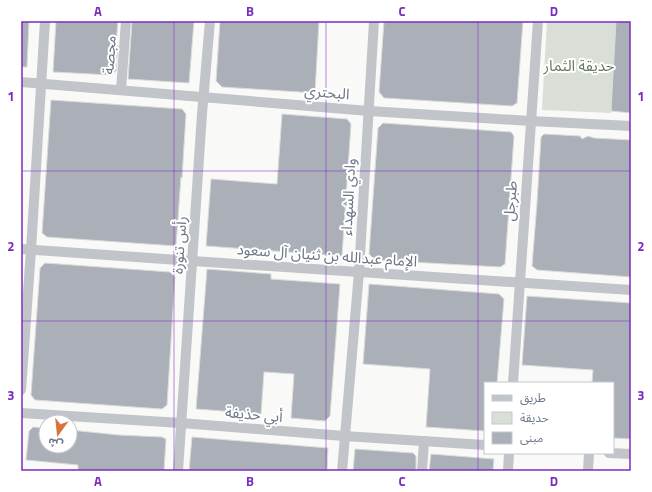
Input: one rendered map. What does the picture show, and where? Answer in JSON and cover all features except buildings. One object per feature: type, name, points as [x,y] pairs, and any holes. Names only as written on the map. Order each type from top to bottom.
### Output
[{"type":"street","points":[[21,390],[32,250],[46,21]]},
{"type":"street","name":"مجصة","points":[[121,90],[126,21]]},
{"type":"street","name":"رأس تنورة","points":[[178,471],[210,21]]},
{"type":"street","name":"وادي الشهداء","points":[[342,471],[359,272],[374,21]]},
{"type":"street","name":"طبرجل","points":[[513,382],[538,21]]},
{"type":"street","name":"البحتري","points":[[21,82],[369,111],[631,126]]},
{"type":"street","name":"الإمام عبدالله بن ثنيان آل سعود","points":[[21,249],[193,262],[631,290]]},
{"type":"street","name":"أبي حذيفة","points":[[21,413],[484,445]]},
{"type":"street","points":[[422,471],[424,441]]},
{"type":"street","points":[[614,453],[631,454]]},
{"type":"street","points":[[508,471],[509,454]]},
{"type":"street","points":[[588,471],[589,454]]},
{"type":"green space","name":"حديقة الثمار","points":[[547,21],[616,21],[611,113],[542,110]]}]
